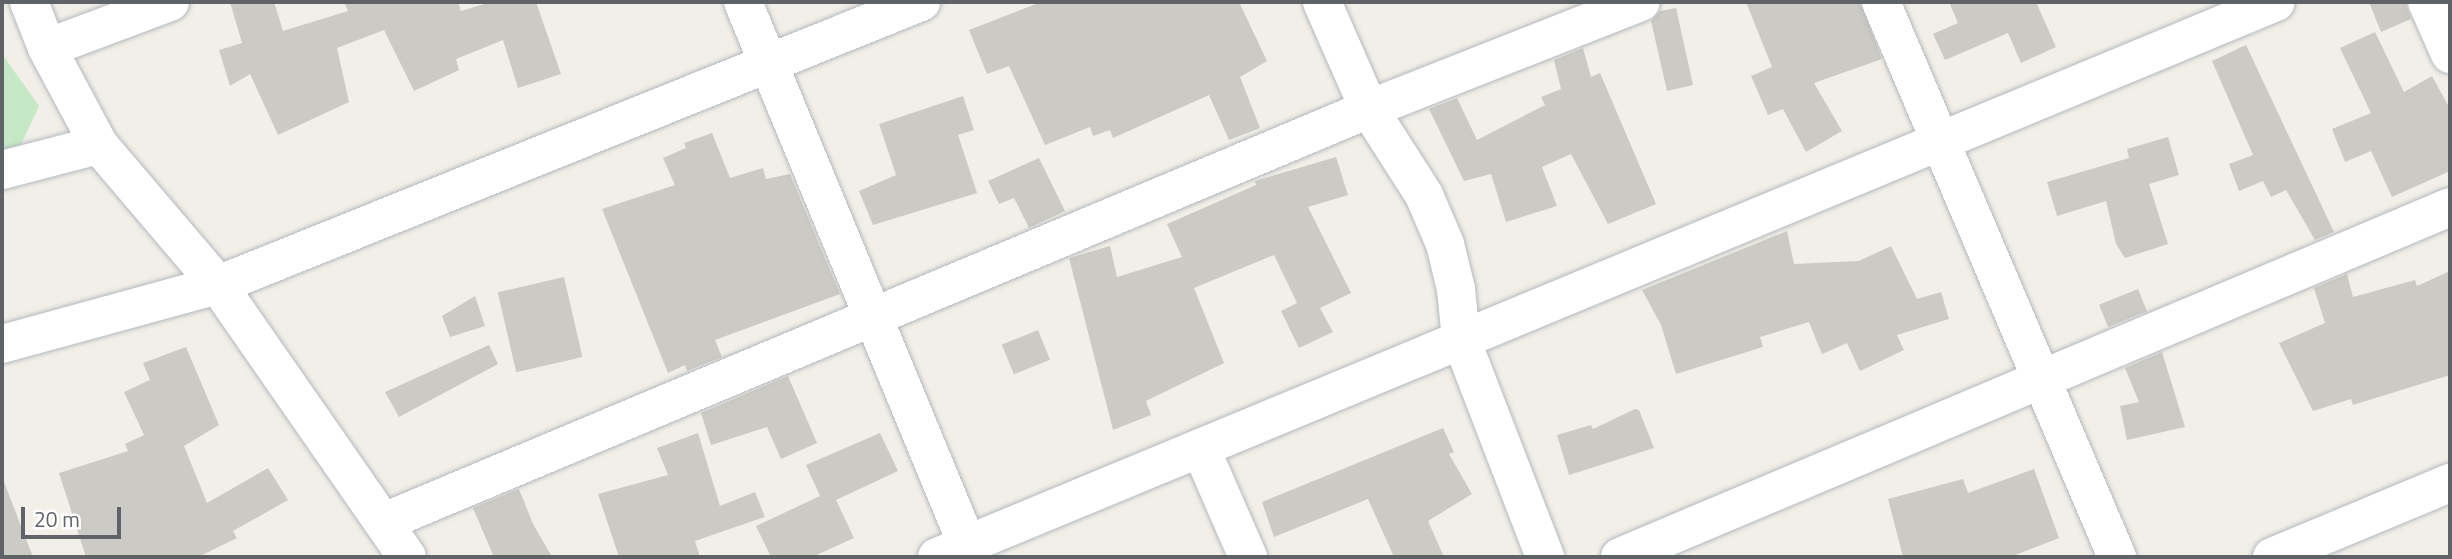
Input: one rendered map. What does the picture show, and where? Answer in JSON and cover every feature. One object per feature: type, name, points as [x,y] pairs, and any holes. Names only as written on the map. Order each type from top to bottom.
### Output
[{"type":"street","points":[[29,2],[47,48],[99,145],[218,285],[407,557]]},
{"type":"street","points":[[47,48],[108,14],[170,2]]},
{"type":"street","points":[[743,2],[872,318],[952,551],[2276,2]]},
{"type":"street","points":[[2,344],[218,285],[921,2]]},
{"type":"street","points":[[1322,2],[1369,109],[1424,195],[1445,244],[1456,289],[1461,339],[1545,557]]},
{"type":"street","points":[[384,522],[1369,109],[1642,2]]},
{"type":"street","points":[[1881,2],[2117,557]]},
{"type":"street","points":[[2427,2],[2450,54]]},
{"type":"street","points":[[2,170],[99,145]]},
{"type":"street","points":[[1620,557],[2043,381],[2450,207]]},
{"type":"street","points":[[1202,449],[1248,557]]},
{"type":"street","points":[[2272,557],[2450,483]]},
{"type":"green space","points":[[2,54],[39,106],[17,153],[2,155]]},
{"type":"building","points":[[230,2],[274,2],[283,31],[348,11],[344,2],[458,2],[461,11],[491,2],[536,2],[561,74],[518,88],[503,40],[456,59],[459,70],[414,91],[384,30],[337,48],[349,102],[278,135],[250,74],[230,86],[219,50],[242,43]]},
{"type":"building","points":[[1041,2],[1239,2],[1267,61],[1240,77],[1260,128],[1229,140],[1209,95],[1113,138],[1110,130],[1093,136],[1090,127],[1045,145],[1009,66],[987,74],[969,30]]},
{"type":"building","points":[[1746,2],[1860,2],[1882,59],[1814,83],[1842,131],[1806,152],[1783,109],[1768,115],[1751,76],[1772,67]]},
{"type":"building","points":[[1949,2],[2036,2],[2056,47],[2021,63],[2008,33],[1945,60],[1933,34],[1958,23]]},
{"type":"building","points":[[2369,2],[2405,2],[2411,19],[2381,32]]},
{"type":"building","points":[[1676,8],[1693,85],[1667,91],[1651,21],[1660,11]]},
{"type":"building","points":[[2375,32],[2404,92],[2432,76],[2450,109],[2450,171],[2392,197],[2371,151],[2345,162],[2332,129],[2371,113],[2340,48]]},
{"type":"building","points":[[2246,45],[2334,232],[2315,240],[2286,190],[2271,197],[2263,181],[2239,191],[2229,164],[2253,155],[2212,61]]},
{"type":"building","points":[[1583,48],[1591,77],[1600,73],[1656,204],[1608,224],[1571,154],[1542,167],[1557,206],[1506,222],[1491,174],[1464,181],[1429,109],[1457,98],[1477,140],[1545,105],[1541,97],[1561,89],[1554,60]]},
{"type":"building","points":[[963,96],[974,130],[958,135],[977,193],[873,225],[859,191],[896,175],[879,124]]},
{"type":"building","points":[[712,133],[730,178],[763,168],[766,179],[790,174],[840,294],[715,340],[722,357],[687,371],[685,365],[668,373],[602,209],[675,185],[663,158],[686,148],[684,143]]},
{"type":"building","points":[[2168,137],[2179,175],[2149,184],[2168,244],[2125,258],[2116,244],[2106,201],[2057,216],[2047,182],[2129,158],[2127,149]]},
{"type":"building","points":[[1336,157],[1348,195],[1308,207],[1351,293],[1320,308],[1333,332],[1299,348],[1281,311],[1297,303],[1274,255],[1194,288],[1224,363],[1146,401],[1151,415],[1113,430],[1069,258],[1110,246],[1117,277],[1182,257],[1167,224],[1256,185],[1255,181]]},
{"type":"building","points":[[1039,158],[1065,211],[1029,228],[1014,198],[999,204],[988,181]]},
{"type":"building","points":[[1787,231],[1794,264],[1859,261],[1891,246],[1917,299],[1941,292],[1949,319],[1897,335],[1904,350],[1860,371],[1847,343],[1822,354],[1809,322],[1760,337],[1763,347],[1676,374],[1661,325],[1642,290]]},
{"type":"building","points":[[2450,271],[2450,375],[2353,405],[2351,399],[2313,411],[2279,343],[2325,323],[2314,288],[2347,274],[2353,297],[2415,280],[2417,286]]},
{"type":"building","points":[[564,277],[582,357],[516,372],[498,292]]},
{"type":"building","points":[[2138,289],[2147,311],[2108,327],[2099,305]]},
{"type":"building","points":[[475,296],[485,326],[450,337],[442,316]]},
{"type":"building","points":[[1038,330],[1050,360],[1014,374],[1002,345]]},
{"type":"building","points":[[489,345],[498,364],[399,417],[385,392]]},
{"type":"building","points":[[186,347],[219,425],[184,446],[207,503],[268,468],[288,500],[233,531],[237,538],[198,557],[86,557],[59,473],[128,451],[125,444],[144,435],[124,392],[150,380],[143,363]]},
{"type":"building","points":[[2162,352],[2185,427],[2127,440],[2120,406],[2139,402],[2125,368]]},
{"type":"building","points":[[788,376],[817,443],[781,459],[767,427],[711,445],[701,413]]},
{"type":"building","points":[[1635,409],[1639,410],[1654,448],[1569,475],[1557,435],[1591,425],[1593,429]]},
{"type":"building","points":[[1443,428],[1454,452],[1449,454],[1472,494],[1428,521],[1444,557],[1394,557],[1368,499],[1274,537],[1262,502]]},
{"type":"building","points":[[698,433],[720,506],[755,492],[765,517],[695,541],[700,557],[619,557],[598,494],[668,475],[657,448]]},
{"type":"building","points":[[880,433],[898,471],[836,500],[854,538],[812,557],[771,557],[756,526],[820,496],[806,465]]},
{"type":"building","points":[[2034,469],[2059,538],[2010,557],[1903,557],[1888,499],[1963,479],[1968,493]]},
{"type":"building","points":[[4,482],[33,557],[2,557]]},
{"type":"building","points":[[519,489],[533,524],[552,557],[494,557],[473,508]]}]
